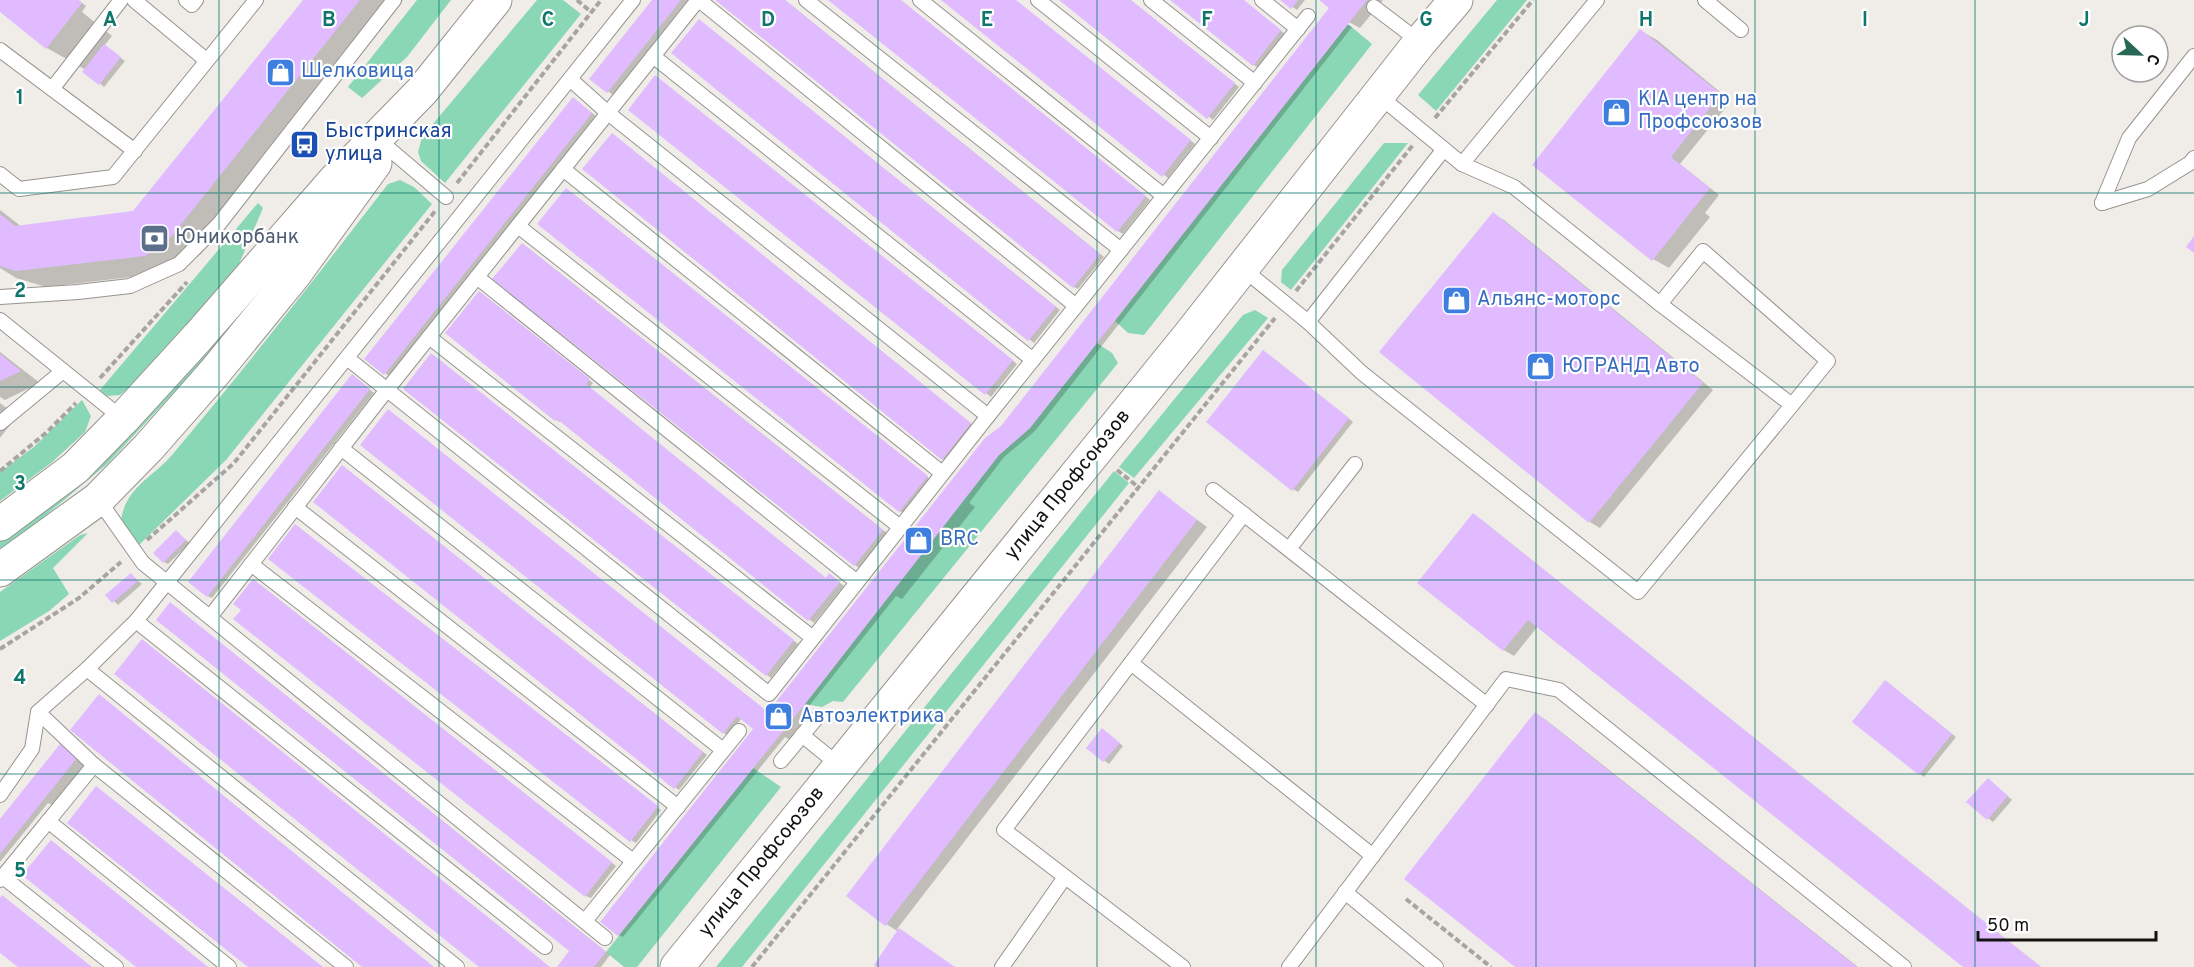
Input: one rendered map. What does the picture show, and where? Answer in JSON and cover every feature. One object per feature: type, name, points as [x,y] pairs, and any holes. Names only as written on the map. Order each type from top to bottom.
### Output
[{"type":"main road","points":[[0,524],[75,468],[123,419],[198,337],[312,205],[422,91],[495,0]]},
{"type":"main road","name":"улица Профсоюзов","points":[[677,967],[1456,0]]},
{"type":"main road","points":[[0,570],[98,499],[148,448],[294,276],[387,147],[422,91]]},
{"type":"lane","points":[[52,89],[121,0]]},
{"type":"lane","points":[[134,0],[206,60]]},
{"type":"lane","points":[[186,0],[192,5],[196,0]]},
{"type":"lane","points":[[0,174],[19,189],[113,177],[256,0]]},
{"type":"lane","points":[[0,297],[130,286],[179,264],[219,224],[394,0]]},
{"type":"lane","points":[[0,795],[32,749],[38,712],[87,669],[136,621],[633,0]]},
{"type":"lane","points":[[210,617],[386,391],[698,0],[1076,306]]},
{"type":"lane","points":[[806,0],[1121,250]]},
{"type":"lane","points":[[920,0],[1164,196]]},
{"type":"lane","points":[[1038,0],[1211,138]]},
{"type":"lane","points":[[1151,0],[1255,83]]},
{"type":"lane","points":[[1262,0],[1298,29]]},
{"type":"lane","points":[[1462,164],[1597,0]]},
{"type":"lane","points":[[1705,0],[1741,30]]},
{"type":"lane","points":[[1374,7],[1420,42]]},
{"type":"lane","points":[[347,358],[769,694],[1308,16]]},
{"type":"lane","points":[[0,50],[135,151]]},
{"type":"lane","points":[[653,56],[1033,360]]},
{"type":"lane","points":[[2194,56],[2129,138],[2102,203],[2148,189],[2190,163],[2194,158]]},
{"type":"lane","points":[[570,80],[608,113],[988,416]]},
{"type":"lane","points":[[1378,95],[1462,164],[1514,187],[1660,304],[1792,405]]},
{"type":"lane","points":[[387,147],[446,197]]},
{"type":"lane","points":[[1308,322],[1444,149]]},
{"type":"lane","points":[[563,169],[942,474]]},
{"type":"lane","points":[[518,226],[900,527]]},
{"type":"lane","points":[[1242,268],[1308,322],[1362,373],[1638,592],[1828,361],[1702,251],[1660,304]]},
{"type":"lane","points":[[477,277],[857,582]]},
{"type":"lane","points":[[0,320],[123,419]]},
{"type":"lane","points":[[429,337],[813,638]]},
{"type":"lane","points":[[0,423],[63,371]]},
{"type":"lane","points":[[341,448],[723,750]]},
{"type":"lane","points":[[1289,549],[1355,464]]},
{"type":"lane","points":[[1213,490],[1487,705]]},
{"type":"lane","points":[[98,499],[143,563],[605,938]]},
{"type":"lane","points":[[295,507],[678,807]]},
{"type":"lane","points":[[1183,967],[1004,830],[1244,514]]},
{"type":"lane","points":[[251,564],[633,861]]},
{"type":"lane","points":[[136,621],[545,947]]},
{"type":"lane","points":[[1131,663],[1373,856]]},
{"type":"lane","points":[[87,669],[457,967]]},
{"type":"lane","points":[[1289,967],[1506,679],[1558,690],[1904,967]]},
{"type":"lane","points":[[38,712],[94,765],[346,967]]},
{"type":"lane","points":[[781,761],[815,720]]},
{"type":"lane","points":[[585,921],[739,731]]},
{"type":"lane","points":[[802,735],[840,766]]},
{"type":"lane","points":[[94,765],[1,878],[116,967]]},
{"type":"lane","points":[[48,821],[229,967]]},
{"type":"lane","points":[[1002,967],[1065,876]]},
{"type":"lane","points":[[1345,892],[1436,967]]},
{"type":"path","points":[[576,0],[591,12]]},
{"type":"path","points":[[0,649],[79,598],[234,463],[601,0]]},
{"type":"path","points":[[752,967],[1137,486],[1533,0]]},
{"type":"path","points":[[1115,469],[1137,486]]},
{"type":"path","points":[[1406,899],[1491,967]]},
{"type":"green space","points":[[417,0],[451,0],[407,57],[362,98],[348,87]]},
{"type":"green space","points":[[537,0],[563,0],[581,14],[445,183],[421,161],[418,152],[422,137]]},
{"type":"green space","points":[[1497,0],[1527,0],[1436,111],[1418,95]]},
{"type":"green space","points":[[1348,24],[1372,44],[1144,335],[1128,333],[1115,321]]},
{"type":"green space","points":[[1384,143],[1408,143],[1291,290],[1281,282],[1282,270]]},
{"type":"green space","points":[[400,180],[414,187],[432,204],[226,460],[138,546],[121,521],[128,500],[140,484],[172,455],[200,422],[388,184]]},
{"type":"green space","points":[[258,203],[263,208],[239,264],[137,381],[120,395],[107,396],[100,390]]},
{"type":"green space","points":[[292,252],[193,372],[107,464],[32,527],[0,549],[0,541],[27,522]]},
{"type":"green space","points":[[1255,310],[1268,318],[1134,478],[1119,467],[1243,315]]},
{"type":"green space","points":[[1097,343],[1112,353],[1118,363],[843,702],[833,701],[822,707],[805,704],[999,455],[1030,428]]},
{"type":"green space","points":[[82,400],[91,416],[85,432],[51,463],[0,501],[0,472],[34,447]]},
{"type":"green space","points":[[1114,471],[1129,483],[742,967],[716,967]]},
{"type":"green space","points":[[88,533],[53,568],[69,594],[49,611],[0,641],[0,592],[80,535]]},
{"type":"green space","points":[[753,768],[781,787],[637,967],[624,967],[606,952]]},
{"type":"building","points":[[0,0],[79,0],[82,3],[46,49],[0,12]]},
{"type":"building","points":[[303,0],[360,0],[171,237],[145,256],[16,271],[0,266],[0,214],[15,226],[133,211]]},
{"type":"building","points":[[652,0],[681,0],[607,93],[589,79]]},
{"type":"building","points":[[715,0],[785,0],[1100,254],[1073,288]]},
{"type":"building","points":[[828,0],[901,0],[1146,196],[1117,232]]},
{"type":"building","points":[[941,0],[1016,0],[1191,140],[1162,177]]},
{"type":"building","points":[[1059,0],[1131,0],[1235,83],[1207,119]]},
{"type":"building","points":[[1170,0],[1244,0],[1281,30],[1253,66]]},
{"type":"building","points":[[1280,0],[1298,0],[1291,9]]},
{"type":"building","points":[[1319,0],[1367,0],[1030,428],[999,455],[805,704],[618,936],[600,922],[753,729],[737,716],[723,734],[360,445],[388,409],[768,712],[985,438],[1001,426],[1329,8]]},
{"type":"building","points":[[699,19],[1056,307],[1028,341],[671,53]]},
{"type":"building","name":"KIA центр на Профсоюзов","points":[[1640,29],[1721,94],[1671,157],[1710,188],[1652,261],[1532,165]]},
{"type":"building","points":[[104,44],[121,57],[99,85],[82,72]]},
{"type":"building","points":[[655,75],[1013,360],[985,395],[628,110]]},
{"type":"building","points":[[573,97],[592,113],[384,375],[364,359]]},
{"type":"building","points":[[612,133],[971,423],[942,460],[582,169]]},
{"type":"building","points":[[566,188],[928,476],[899,512],[537,224]]},
{"type":"building","name":"ЮГРАНД Авто","points":[[1493,212],[1703,383],[1589,523],[1379,352]]},
{"type":"building","points":[[2194,236],[2194,253],[2186,247]]},
{"type":"building","points":[[522,243],[883,530],[854,566],[492,279]]},
{"type":"building","points":[[479,291],[590,379],[586,384],[826,578],[829,573],[840,582],[808,621],[557,419],[555,421],[445,333]]},
{"type":"building","points":[[1263,350],[1349,418],[1292,491],[1206,422]]},
{"type":"building","points":[[431,353],[794,640],[766,676],[403,389]]},
{"type":"building","points":[[0,354],[21,371],[0,381]]},
{"type":"building","points":[[352,374],[370,389],[207,597],[188,582]]},
{"type":"building","points":[[342,465],[703,752],[674,789],[313,502]]},
{"type":"building","points":[[1159,490],[1197,520],[885,926],[846,896]]},
{"type":"building","points":[[1473,513],[2041,967],[1963,967],[1528,620],[1503,651],[1417,583]]},
{"type":"building","points":[[295,524],[658,806],[630,842],[268,559]]},
{"type":"building","points":[[176,530],[186,540],[163,563],[153,553]]},
{"type":"building","points":[[131,573],[138,581],[112,603],[105,595]]},
{"type":"building","points":[[253,579],[612,862],[585,897],[233,619],[241,610],[233,604]]},
{"type":"building","points":[[170,602],[606,952],[594,967],[557,967],[569,951],[156,620]]},
{"type":"building","points":[[142,639],[550,967],[479,967],[114,674]]},
{"type":"building","points":[[1885,680],[1952,734],[1919,775],[1852,722]]},
{"type":"building","points":[[99,694],[434,967],[362,967],[70,730]]},
{"type":"building","points":[[1535,712],[1857,967],[1515,967],[1404,879]]},
{"type":"building","points":[[1102,728],[1120,743],[1103,762],[1086,748]]},
{"type":"building","points":[[60,744],[77,758],[0,854],[0,819]]},
{"type":"building","points":[[1988,778],[2008,796],[1987,820],[1966,802]]},
{"type":"building","points":[[96,786],[323,967],[248,967],[67,823]]},
{"type":"building","points":[[51,840],[208,967],[136,967],[22,875]]},
{"type":"building","points":[[2,895],[92,967],[18,967],[0,953],[0,898]]},
{"type":"building","points":[[899,928],[955,967],[877,967],[874,965]]},
{"type":"place","name":"Шелковица","points":[[280,72]]},
{"type":"place","name":"KIA центр на Профсоюзов","points":[[1617,112]]},
{"type":"place","name":"Быстринская улица","points":[[304,144]]},
{"type":"place","name":"Юникорбанк","points":[[154,238]]},
{"type":"place","name":"Альянс-моторс","points":[[1456,300]]},
{"type":"place","name":"ЮГРАНД Авто","points":[[1541,367]]},
{"type":"place","name":"BRC","points":[[919,540]]},
{"type":"place","name":"Автоэлектрика","points":[[779,717]]}]
